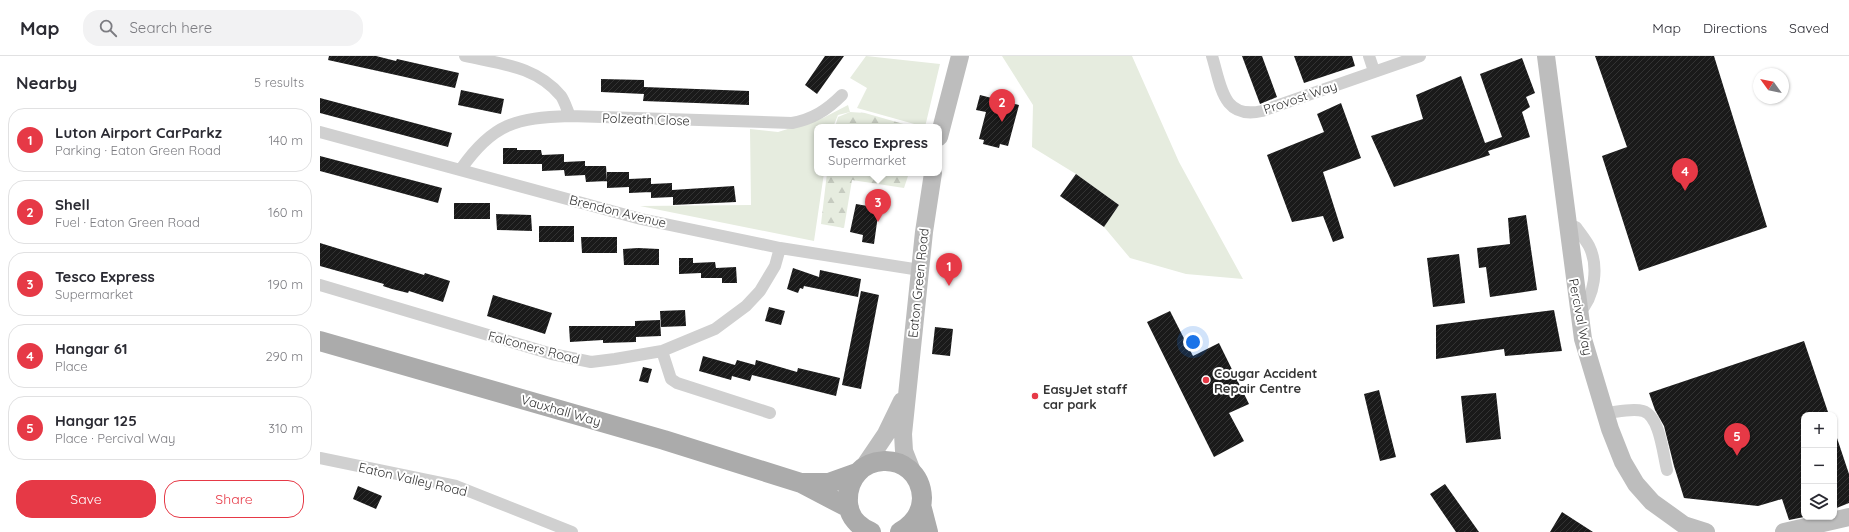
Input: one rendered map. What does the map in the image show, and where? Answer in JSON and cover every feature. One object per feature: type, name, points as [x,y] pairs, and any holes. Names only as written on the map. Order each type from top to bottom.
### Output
[{"type":"main road","name":"Vauxhall Way","points":[[320,342],[664,440],[801,483],[829,483],[881,461],[894,462],[906,467],[914,474]]},
{"type":"main road","points":[[852,520],[848,493],[851,481],[860,470]]},
{"type":"main road","points":[[914,474],[920,486],[921,504],[928,532]]},
{"type":"main road","name":"Vauxhall Way","points":[[801,483],[862,528],[871,532]]},
{"type":"main road","points":[[900,532],[911,524],[918,514],[921,504]]},
{"type":"street","points":[[465,56],[529,71],[544,80],[562,97],[570,116]]},
{"type":"street","points":[[942,125],[960,56]]},
{"type":"street","name":"Provost Way","points":[[1212,56],[1226,98],[1234,108],[1248,114],[1262,111],[1420,56]]},
{"type":"street","points":[[1369,56],[1374,71]]},
{"type":"street","name":"Percival Way","points":[[1546,56],[1578,313],[1583,339],[1606,413],[1623,462],[1636,484],[1652,502],[1682,528],[1706,532]]},
{"type":"street","name":"Polzeath Close","points":[[461,170],[476,148],[506,125],[535,117],[570,116],[792,123],[815,117],[831,106],[842,95]]},
{"type":"street","name":"Brendon Avenue","points":[[320,132],[641,219],[780,248],[920,270]]},
{"type":"street","name":"Eaton Green Road","points":[[914,474],[904,451],[903,434],[906,393],[920,270],[933,176]]},
{"type":"street","name":"Falconers Road","points":[[320,285],[569,358],[591,362],[662,351],[715,329],[746,306],[769,277],[778,258],[780,248]]},
{"type":"street","points":[[662,351],[671,379],[677,383],[770,413]]},
{"type":"street","name":"Eaton Green Road","points":[[860,470],[886,434],[906,393]]},
{"type":"street","points":[[1606,413],[1636,410],[1645,411],[1656,421],[1667,470]]},
{"type":"street","name":"Eaton Valley Road","points":[[320,458],[456,486],[572,532]]},
{"type":"street","points":[[1784,532],[1849,518]]},
{"type":"green space","points":[[866,56],[940,64],[926,124],[914,124],[857,108],[867,88],[850,78]]},
{"type":"green space","points":[[1002,56],[1132,56],[1179,162],[1243,279],[1186,274],[1130,258],[1104,227],[1119,205],[1076,174],[1032,147],[1033,105]]},
{"type":"green space","points":[[848,105],[850,112],[838,115],[834,124],[814,124],[814,176],[824,176],[814,241],[640,206],[751,205],[750,129],[778,132],[823,118]]},
{"type":"green space","points":[[850,112],[865,113],[904,124],[836,124],[838,117]]},
{"type":"green space","points":[[827,176],[908,176],[904,188],[852,180],[844,228],[821,224]]},
{"type":"building","points":[[329,56],[376,56],[396,61],[397,59],[459,73],[455,88],[328,60]]},
{"type":"building","points":[[825,56],[844,56],[817,94],[805,85]]},
{"type":"building","points":[[1242,56],[1262,56],[1277,97],[1260,104]]},
{"type":"building","points":[[1294,56],[1352,56],[1355,66],[1304,83]]},
{"type":"building","points":[[1595,56],[1714,56],[1767,227],[1639,271],[1602,156],[1627,147]]},
{"type":"building","points":[[1522,58],[1535,93],[1526,97],[1530,107],[1522,112],[1530,137],[1488,151],[1490,155],[1394,187],[1371,136],[1423,119],[1416,95],[1461,76],[1485,143],[1502,137],[1480,74]]},
{"type":"building","points":[[601,79],[644,80],[644,87],[749,91],[749,105],[643,101],[644,94],[601,92]]},
{"type":"building","points":[[461,90],[504,99],[501,114],[458,105]]},
{"type":"building","points":[[980,95],[1019,105],[1008,146],[1000,144],[999,148],[983,144],[984,140],[979,139],[986,112],[976,110]]},
{"type":"building","points":[[320,98],[452,133],[448,147],[320,113]]},
{"type":"building","points":[[1341,103],[1361,158],[1323,172],[1344,238],[1333,242],[1323,216],[1292,222],[1267,155],[1324,132],[1317,114]]},
{"type":"building","points":[[503,148],[517,148],[517,150],[541,150],[542,155],[564,154],[564,162],[585,161],[585,166],[606,166],[607,181],[586,182],[585,175],[565,176],[564,170],[542,171],[542,164],[503,164]]},
{"type":"building","points":[[320,156],[442,188],[438,203],[320,171]]},
{"type":"building","points":[[607,172],[629,172],[629,179],[651,178],[651,192],[629,193],[629,187],[607,188]]},
{"type":"building","points":[[1076,174],[1119,205],[1104,227],[1060,196]]},
{"type":"building","points":[[672,183],[672,190],[734,186],[736,202],[673,205],[673,197],[651,198],[651,184]]},
{"type":"building","points":[[454,203],[490,203],[490,219],[454,219]]},
{"type":"building","points":[[856,204],[879,208],[874,244],[862,242],[863,235],[850,232]]},
{"type":"building","points":[[496,214],[531,215],[532,231],[497,230]]},
{"type":"building","points":[[1526,215],[1537,290],[1490,297],[1486,267],[1479,268],[1477,248],[1510,244],[1508,218]]},
{"type":"building","points":[[539,226],[574,226],[574,242],[539,242]]},
{"type":"building","points":[[581,237],[617,237],[617,253],[582,253]]},
{"type":"building","points":[[320,243],[424,275],[425,273],[450,281],[443,302],[409,291],[408,293],[392,289],[383,286],[384,284],[320,266]]},
{"type":"building","points":[[623,249],[659,249],[659,265],[624,265]]},
{"type":"building","points":[[1459,254],[1465,303],[1433,307],[1427,258]]},
{"type":"building","points":[[679,258],[693,258],[693,263],[715,262],[716,268],[736,267],[737,283],[722,283],[722,278],[701,278],[701,273],[679,274]]},
{"type":"building","points":[[793,268],[819,277],[820,270],[861,279],[858,297],[804,286],[803,289],[800,288],[798,293],[787,289]]},
{"type":"building","points":[[861,291],[879,295],[861,389],[842,385]]},
{"type":"building","points":[[493,295],[552,313],[545,334],[487,316]]},
{"type":"building","points":[[769,307],[785,311],[781,325],[765,321]]},
{"type":"building","points":[[685,310],[686,326],[661,327],[660,311]]},
{"type":"building","points":[[1554,310],[1562,351],[1505,356],[1504,349],[1436,359],[1436,325]]},
{"type":"building","name":"Cougar Accident Repair Centre","points":[[1170,311],[1193,356],[1219,343],[1249,404],[1229,413],[1244,441],[1214,457],[1147,322]]},
{"type":"building","points":[[660,320],[661,336],[636,337],[636,342],[603,343],[603,340],[570,342],[569,326],[635,326],[635,321]]},
{"type":"building","points":[[935,327],[953,329],[950,356],[932,354]]},
{"type":"building","points":[[1804,341],[1828,412],[1801,412],[1801,518],[1789,520],[1782,499],[1758,506],[1684,498],[1664,426],[1655,410],[1649,393]]},
{"type":"building","points":[[703,356],[735,365],[737,360],[755,365],[756,360],[797,372],[798,368],[840,378],[836,396],[752,375],[750,381],[732,376],[731,380],[699,371]]},
{"type":"building","points":[[643,367],[652,369],[648,383],[639,381]]},
{"type":"building","points":[[1379,390],[1396,457],[1380,461],[1364,394]]},
{"type":"building","points":[[1496,393],[1501,439],[1466,443],[1461,396]]},
{"type":"building","points":[[1837,438],[1849,474],[1849,503],[1837,508]]},
{"type":"building","points":[[1445,484],[1479,532],[1456,532],[1430,494]]},
{"type":"building","points":[[358,486],[382,496],[376,509],[353,499]]},
{"type":"building","points":[[1562,512],[1593,532],[1550,532]]},
{"type":"place","name":"Shell","points":[[1002,122]]},
{"type":"place","name":"Hangar 61","points":[[1685,191]]},
{"type":"place","name":"Tesco Express","points":[[878,222]]},
{"type":"place","name":"Luton Airport CarParkz","points":[[949,286]]},
{"type":"place","name":"Cougar Accident Repair Centre","points":[[1206,380]]},
{"type":"place","name":"EasyJet staff car park","points":[[1035,396]]},
{"type":"place","name":"Hangar 125","points":[[1737,456]]}]
